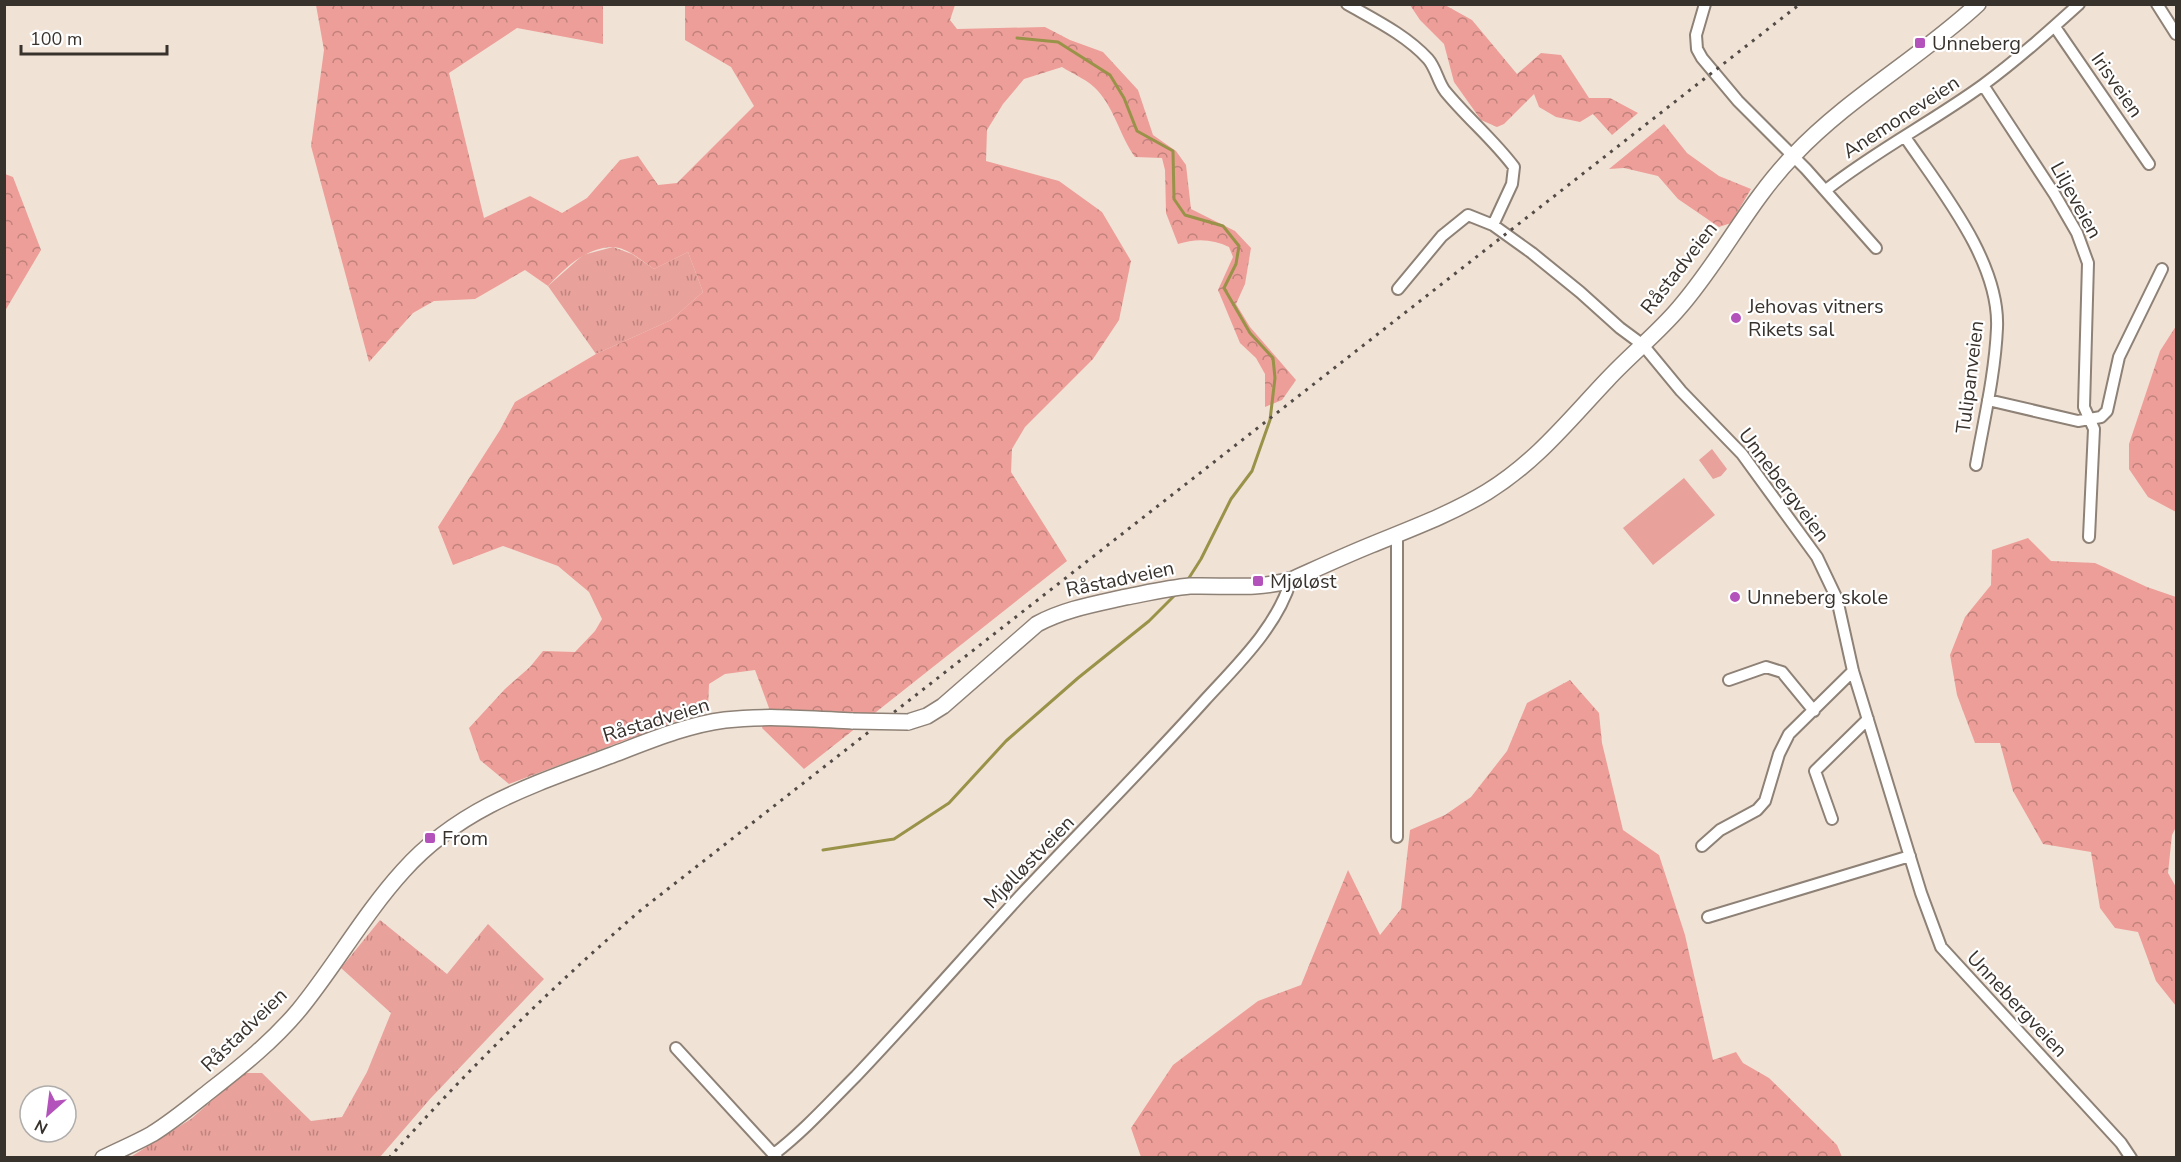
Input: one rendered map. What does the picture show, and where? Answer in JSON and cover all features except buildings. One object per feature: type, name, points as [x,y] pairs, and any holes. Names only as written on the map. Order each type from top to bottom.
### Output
[{"type":"main road","name":"Råstadveien","points":[[103,1158],[168,1124],[272,1039],[298,1010],[380,898],[403,871],[441,836],[508,794],[697,725],[762,718],[908,722],[927,716],[943,706],[1037,624],[1052,616],[1087,605],[1168,588],[1250,587],[1291,580],[1470,502],[1524,466],[1560,432],[1607,380],[1683,303],[1771,180],[1793,155],[1837,115],[1919,54],[1978,4]]},
{"type":"street","points":[[1347,4],[1417,47],[1430,61],[1444,90],[1497,144],[1514,167],[1512,184],[1493,225]]},
{"type":"street","points":[[1705,4],[1696,35],[1697,49],[1702,58],[1738,101],[1826,190],[1876,248]]},
{"type":"street","name":"Anemoneveien","points":[[1826,190],[1850,171],[1983,85],[2055,27],[2079,4]]},
{"type":"street","points":[[2157,4],[2176,34]]},
{"type":"street","name":"Irisveien","points":[[2055,27],[2149,164]]},
{"type":"street","name":"Liljeveien","points":[[1983,85],[2055,195],[2085,250],[2089,283],[2084,406],[2094,429],[2089,537]]},
{"type":"street","name":"Tulipanveien","points":[[1905,137],[1971,234],[1992,287],[1997,327],[1988,400],[1976,465]]},
{"type":"street","name":"Unnebergveien","points":[[1398,289],[1442,236],[1468,215],[1493,225],[1532,253],[1643,345],[1681,391],[1748,461],[1817,557],[1837,599],[1853,670],[1910,856],[1941,947],[2105,1126],[2131,1158]]},
{"type":"street","points":[[1988,400],[2078,421],[2101,417],[2107,411],[2119,357],[2162,268]]},
{"type":"street","points":[[1397,534],[1397,837]]},
{"type":"street","name":"Mjølløstveien","points":[[676,1048],[775,1156],[875,1056],[1242,659],[1272,619],[1291,580]]},
{"type":"street","points":[[1729,680],[1766,667],[1782,672],[1814,711]]},
{"type":"street","points":[[1702,846],[1720,830],[1757,810],[1765,801],[1779,754],[1789,734],[1853,670]]},
{"type":"street","points":[[1832,819],[1815,771],[1869,719]]},
{"type":"street","points":[[1708,918],[1910,856]]},
{"type":"green space","points":[[316,5],[603,5],[603,44],[517,28],[449,73],[484,218],[530,196],[562,213],[587,198],[620,160],[638,156],[658,185],[677,183],[754,106],[731,67],[685,40],[685,5],[955,5],[950,20],[957,29],[1045,27],[1070,40],[1103,52],[1138,90],[1153,135],[1176,151],[1186,165],[1191,209],[1235,231],[1251,248],[1245,284],[1236,304],[1250,327],[1296,380],[1282,400],[1265,407],[1265,374],[1256,358],[1240,343],[1218,290],[1233,257],[1229,247],[1204,240],[1178,244],[1166,213],[1165,170],[1162,158],[1135,157],[1104,98],[1095,87],[1062,67],[1024,79],[1003,104],[987,130],[986,161],[1059,181],[1102,212],[1131,261],[1119,320],[1093,359],[1025,427],[1012,449],[1011,472],[1067,561],[804,769],[762,728],[769,708],[755,670],[725,674],[709,684],[708,709],[509,784],[480,760],[469,728],[543,651],[575,652],[595,631],[602,619],[589,592],[558,566],[503,546],[453,565],[438,527],[500,430],[515,402],[596,354],[671,320],[703,292],[688,252],[654,269],[623,249],[602,248],[576,260],[548,286],[525,270],[475,299],[434,301],[413,313],[369,362],[311,146],[324,50]]},
{"type":"green space","points":[[1410,5],[1445,5],[1472,20],[1517,74],[1541,53],[1561,55],[1589,98],[1610,98],[1638,113],[1612,135],[1593,114],[1580,122],[1556,117],[1539,107],[1534,94],[1504,124],[1497,127],[1481,120],[1454,82],[1444,44],[1420,20]]},
{"type":"green space","points":[[1664,124],[1687,153],[1719,176],[1751,189],[1731,223],[1719,227],[1678,199],[1658,176],[1624,168],[1609,169]]},
{"type":"green space","points":[[5,174],[13,177],[41,250],[5,311]]},
{"type":"green space","points":[[613,247],[632,254],[654,269],[688,252],[703,292],[671,320],[596,354],[548,286],[583,255]]},
{"type":"green space","points":[[2176,326],[2176,512],[2148,497],[2129,469],[2129,444],[2160,351]]},
{"type":"green space","points":[[1712,449],[1727,469],[1721,476],[1713,479],[1699,460]]},
{"type":"green space","points":[[1684,478],[1715,515],[1653,565],[1623,528]]},
{"type":"green space","points":[[2028,538],[2051,561],[2095,563],[2147,587],[2176,597],[2176,827],[2172,835],[2168,873],[2176,887],[2176,1006],[2156,981],[2138,932],[2115,928],[2100,908],[2091,852],[2043,844],[2013,791],[2000,743],[1975,743],[1957,695],[1950,655],[1965,617],[1991,585],[1992,550]]},
{"type":"green space","points":[[1570,680],[1599,713],[1602,743],[1623,830],[1659,855],[1685,935],[1713,1060],[1736,1052],[1743,1063],[1769,1078],[1837,1145],[1842,1157],[1141,1157],[1131,1128],[1173,1065],[1258,1001],[1301,985],[1348,870],[1380,935],[1401,909],[1410,830],[1445,815],[1471,797],[1507,751],[1527,703]]},
{"type":"green space","points":[[380,920],[447,974],[488,924],[544,979],[430,1099],[380,1157],[129,1158],[191,1119],[243,1073],[262,1073],[311,1121],[342,1117],[367,1072],[391,1013],[341,968]]},
{"type":"waterway","points":[[1017,38],[1058,42],[1110,75],[1124,98],[1137,131],[1173,151],[1174,199],[1185,215],[1223,226],[1239,246],[1236,264],[1224,288],[1250,333],[1273,358],[1275,378],[1270,420],[1252,471],[1231,499],[1201,559],[1187,581]]},
{"type":"waterway","points":[[823,850],[894,839],[949,803],[1006,741],[1078,678],[1149,621],[1177,593]]},
{"type":"railway","points":[[389,1158],[511,1030],[641,910],[1800,4]]},
{"type":"place","name":"Unneberg","points":[[1920,43]]},
{"type":"place","name":"Jehovas vitners Rikets sal","points":[[1736,318]]},
{"type":"place","name":"Mjøløst","points":[[1258,581]]},
{"type":"place","name":"Unneberg skole","points":[[1735,597]]},
{"type":"place","name":"From","points":[[430,838]]}]
